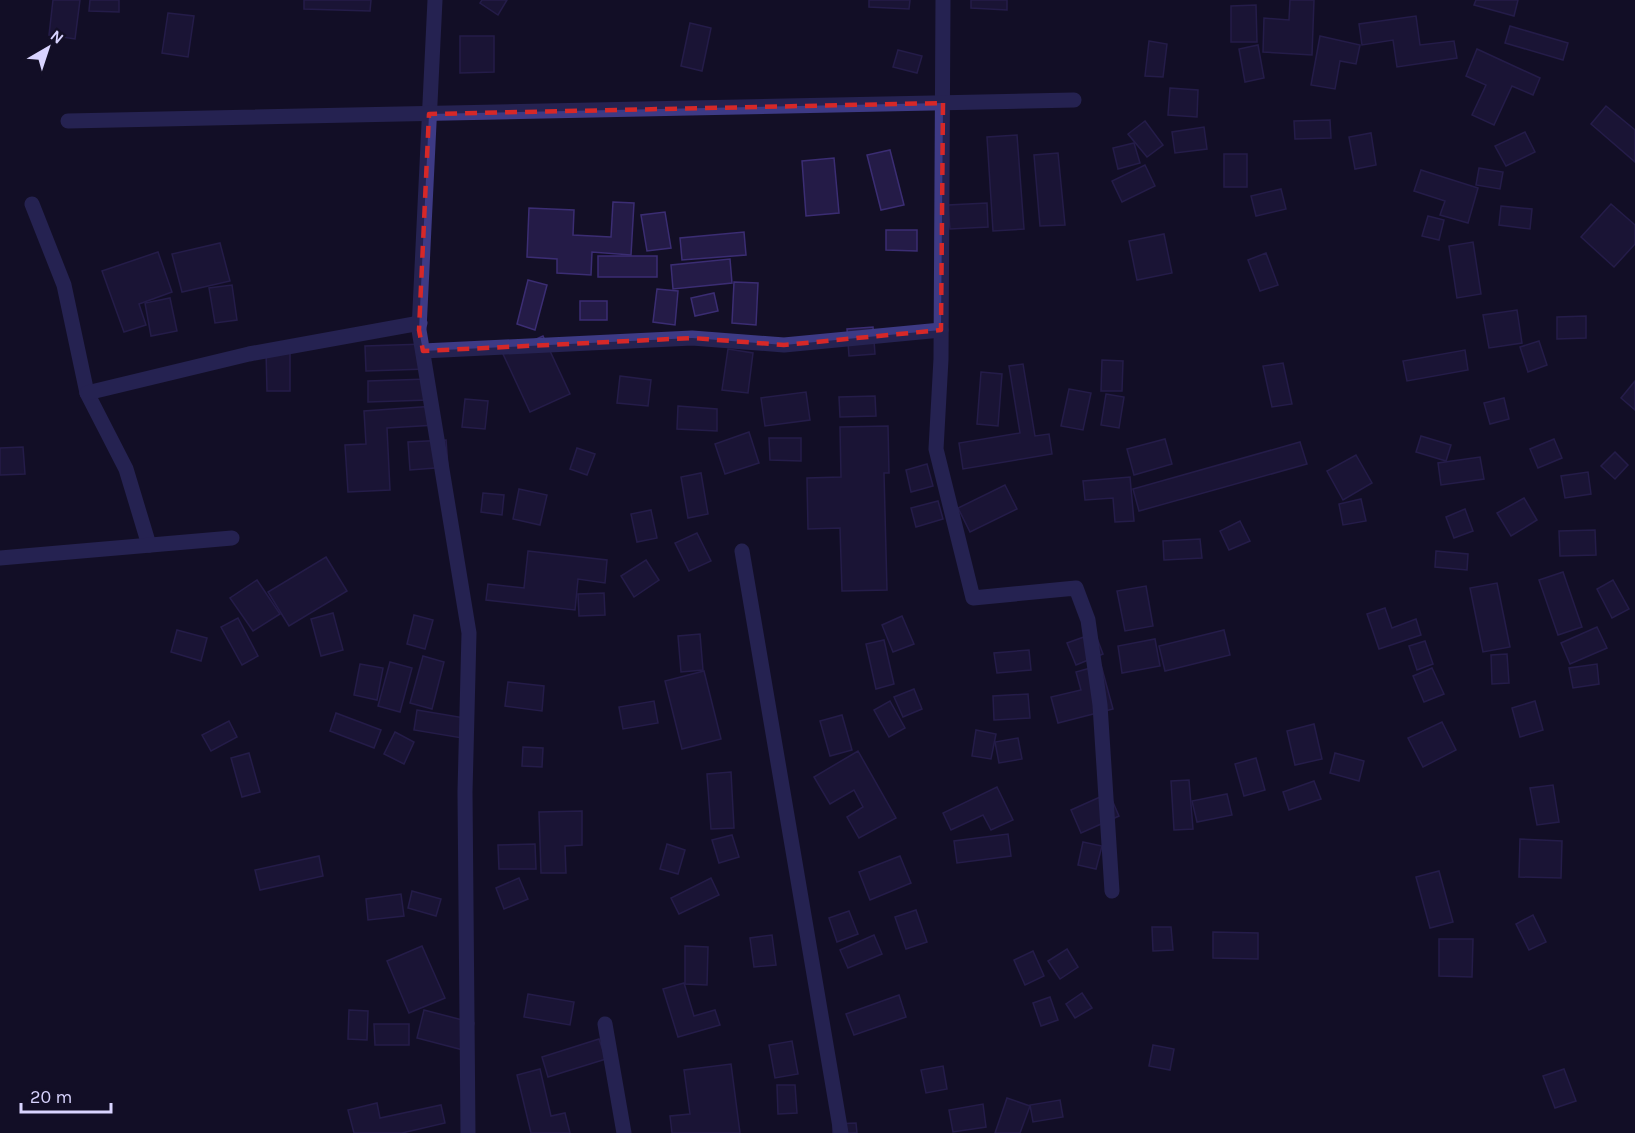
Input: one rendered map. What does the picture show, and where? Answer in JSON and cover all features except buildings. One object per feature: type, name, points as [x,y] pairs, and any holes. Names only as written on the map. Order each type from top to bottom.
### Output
[{"type":"street","points":[[435,0],[420,323],[469,633],[465,792],[468,1133]]},
{"type":"street","points":[[943,0],[941,359],[936,449],[974,598],[1076,588],[1088,620],[1100,705],[1112,891]]},
{"type":"street","points":[[68,121],[1074,100]]},
{"type":"street","points":[[32,204],[64,285],[87,393],[126,469],[149,545]]},
{"type":"street","points":[[87,393],[249,354],[420,323]]},
{"type":"street","points":[[423,351],[692,338],[784,345],[941,330]]},
{"type":"street","points":[[0,558],[232,538]]},
{"type":"street","points":[[742,551],[841,1133]]},
{"type":"street","points":[[605,1024],[624,1133]]},
{"type":"highlighted area","points":[[943,103],[941,330],[784,345],[692,338],[423,351],[419,330],[429,114]]}]
